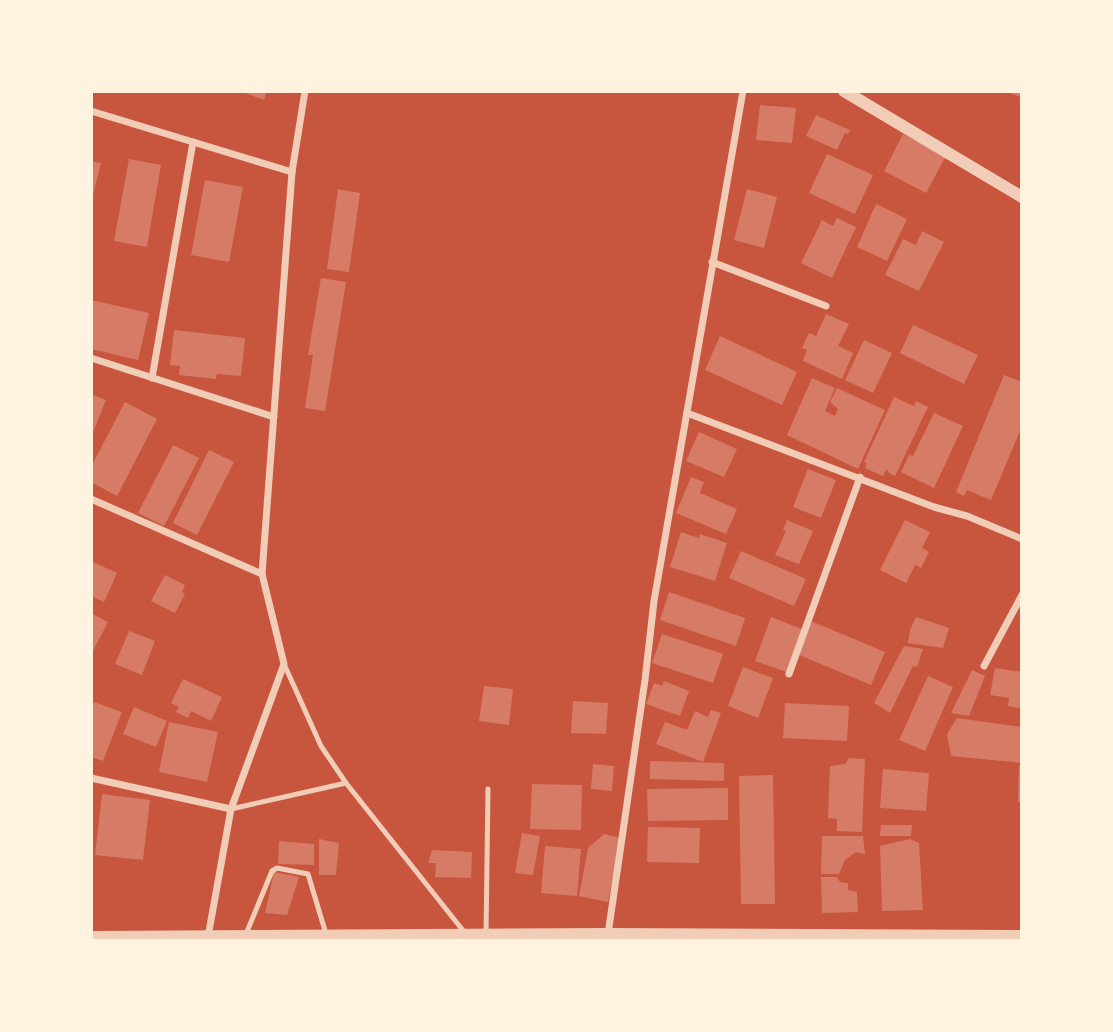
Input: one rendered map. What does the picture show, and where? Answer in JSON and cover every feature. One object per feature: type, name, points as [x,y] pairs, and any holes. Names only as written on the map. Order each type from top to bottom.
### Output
[{"type":"street","points":[[208,937],[232,808],[284,664],[262,574],[292,172],[306,91]]},
{"type":"street","points":[[608,937],[654,601],[743,91]]},
{"type":"street","points":[[844,91],[1022,197]]},
{"type":"street","points":[[91,111],[292,172]]},
{"type":"street","points":[[152,378],[193,142]]},
{"type":"street","points":[[712,262],[825,306]]},
{"type":"street","points":[[91,358],[274,417]]},
{"type":"street","points":[[687,413],[1022,540]]},
{"type":"street","points":[[789,674],[860,477]]},
{"type":"street","points":[[91,499],[262,574]]},
{"type":"street","points":[[984,666],[1022,595]]},
{"type":"street","points":[[91,778],[232,808]]},
{"type":"street","points":[[91,937],[1022,936]]},
{"type":"lane","points":[[284,664],[321,746],[346,783],[467,935]]},
{"type":"lane","points":[[232,808],[346,783]]},
{"type":"lane","points":[[486,935],[488,789]]},
{"type":"lane","points":[[245,936],[272,871],[277,868],[308,874],[327,936]]},
{"type":"building","points":[[240,91],[267,91],[264,100]]},
{"type":"building","points":[[1005,91],[1022,91],[1022,98]]},
{"type":"building","points":[[760,105],[796,108],[792,143],[756,140]]},
{"type":"building","points":[[816,115],[850,130],[848,134],[845,133],[837,150],[806,136]]},
{"type":"building","points":[[903,134],[946,156],[926,193],[884,171]]},
{"type":"building","points":[[827,154],[873,175],[855,214],[809,193]]},
{"type":"building","points":[[129,159],[161,165],[147,247],[114,241]]},
{"type":"building","points":[[91,161],[101,163],[92,199],[91,199]]},
{"type":"building","points":[[205,180],[243,187],[229,262],[191,255]]},
{"type":"building","points":[[338,189],[360,193],[349,272],[327,269]]},
{"type":"building","points":[[747,189],[777,197],[764,248],[734,240]]},
{"type":"building","points":[[876,204],[907,219],[887,261],[857,247]]},
{"type":"building","points":[[837,218],[856,227],[832,278],[801,263],[822,220],[833,226]]},
{"type":"building","points":[[922,231],[944,242],[919,291],[885,275],[903,239],[916,245]]},
{"type":"building","points":[[321,278],[346,282],[325,411],[305,408],[313,355],[308,355]]},
{"type":"building","points":[[91,300],[149,313],[138,360],[91,349]]},
{"type":"building","points":[[826,314],[849,324],[838,346],[853,353],[842,379],[803,361],[807,350],[802,348],[809,333],[816,336]]},
{"type":"building","points":[[913,325],[978,355],[964,384],[900,353]]},
{"type":"building","points":[[174,330],[245,338],[241,376],[217,374],[216,379],[179,375],[180,366],[170,365]]},
{"type":"building","points":[[720,336],[797,372],[782,405],[705,370]]},
{"type":"building","points":[[864,340],[892,353],[873,393],[845,380]]},
{"type":"building","points":[[1004,375],[1022,382],[1022,426],[991,500],[967,490],[964,496],[956,492]]},
{"type":"building","points":[[812,378],[835,388],[825,411],[835,416],[838,409],[830,402],[837,388],[885,410],[858,469],[787,435]]},
{"type":"building","points":[[91,394],[106,400],[91,437]]},
{"type":"building","points":[[894,397],[914,406],[916,401],[928,407],[895,476],[887,469],[883,476],[865,468],[867,463],[864,462]]},
{"type":"building","points":[[125,402],[157,419],[117,496],[91,482],[91,467]]},
{"type":"building","points":[[934,413],[963,426],[934,488],[901,472],[909,455],[913,456]]},
{"type":"building","points":[[699,432],[737,449],[724,477],[686,461]]},
{"type":"building","points":[[173,445],[199,458],[164,526],[138,513]]},
{"type":"building","points":[[209,450],[234,462],[197,535],[173,523]]},
{"type":"building","points":[[808,469],[836,480],[821,518],[793,507]]},
{"type":"building","points":[[691,477],[704,482],[700,493],[737,509],[726,534],[676,513]]},
{"type":"building","points":[[787,520],[813,531],[799,564],[775,555],[786,531],[783,530]]},
{"type":"building","points":[[905,520],[930,532],[922,548],[929,552],[921,568],[915,565],[906,583],[880,570]]},
{"type":"building","points":[[681,532],[699,538],[700,534],[727,543],[715,581],[670,567]]},
{"type":"building","points":[[741,551],[806,579],[794,606],[729,578]]},
{"type":"building","points":[[91,561],[117,573],[104,602],[91,596]]},
{"type":"building","points":[[165,575],[185,585],[182,592],[185,594],[175,613],[151,601]]},
{"type":"building","points":[[669,592],[745,618],[736,646],[660,620]]},
{"type":"building","points":[[91,613],[108,622],[93,651],[91,649]]},
{"type":"building","points":[[771,617],[802,629],[787,672],[755,661]]},
{"type":"building","points":[[916,617],[949,628],[943,648],[908,643]]},
{"type":"building","points":[[811,621],[885,652],[871,685],[797,654]]},
{"type":"building","points":[[129,631],[155,641],[142,675],[115,664]]},
{"type":"building","points":[[662,634],[723,654],[713,683],[652,663]]},
{"type":"building","points":[[904,646],[923,649],[917,667],[913,666],[890,713],[874,703]]},
{"type":"building","points":[[743,667],[773,678],[758,718],[728,706]]},
{"type":"building","points":[[995,668],[1022,672],[1022,701],[1019,708],[1008,706],[1009,698],[990,695]]},
{"type":"building","points":[[972,670],[985,676],[969,716],[951,713]]},
{"type":"building","points":[[928,676],[953,687],[925,751],[899,740]]},
{"type":"building","points":[[183,679],[222,697],[211,721],[191,711],[188,718],[176,712],[179,707],[171,703]]},
{"type":"building","points":[[664,681],[689,691],[680,716],[646,704],[654,683],[662,686]]},
{"type":"building","points":[[484,686],[513,689],[509,725],[479,721]]},
{"type":"building","points":[[573,701],[608,703],[606,734],[571,733]]},
{"type":"building","points":[[94,702],[122,712],[103,761],[91,757],[91,709]]},
{"type":"building","points":[[785,703],[849,706],[847,741],[783,738]]},
{"type":"building","points":[[134,707],[167,721],[156,747],[123,734]]},
{"type":"building","points":[[711,710],[721,713],[703,762],[656,744],[665,722],[687,730],[695,711],[708,717]]},
{"type":"building","points":[[957,718],[1022,727],[1022,763],[951,756],[947,734]]},
{"type":"building","points":[[169,722],[218,732],[207,782],[159,772]]},
{"type":"building","points":[[848,758],[865,759],[862,832],[837,831],[837,819],[828,818],[830,766],[846,764]]},
{"type":"building","points":[[650,761],[724,763],[724,781],[650,779]]},
{"type":"building","points":[[593,764],[614,766],[612,791],[591,789]]},
{"type":"building","points":[[1019,766],[1022,766],[1022,803],[1018,802]]},
{"type":"building","points":[[883,769],[929,773],[926,811],[880,808]]},
{"type":"building","points":[[773,775],[775,904],[741,904],[739,776]]},
{"type":"building","points":[[532,784],[582,785],[581,830],[530,829]]},
{"type":"building","points":[[728,788],[728,820],[648,821],[647,789]]},
{"type":"building","points":[[102,794],[150,800],[143,860],[95,855]]},
{"type":"building","points":[[881,825],[912,825],[911,836],[880,836]]},
{"type":"building","points":[[648,827],[700,828],[699,863],[647,862]]},
{"type":"building","points":[[522,833],[540,836],[533,875],[515,873]]},
{"type":"building","points":[[604,834],[621,838],[608,902],[579,896],[588,848]]},
{"type":"building","points":[[822,836],[863,836],[865,854],[856,852],[845,860],[839,874],[821,874]]},
{"type":"building","points":[[319,839],[339,843],[336,875],[319,875]]},
{"type":"building","points":[[910,839],[919,843],[923,910],[882,911],[880,846]]},
{"type":"building","points":[[279,841],[314,844],[314,865],[278,864]]},
{"type":"building","points":[[545,846],[581,849],[577,896],[541,893]]},
{"type":"building","points":[[432,850],[472,852],[471,878],[435,877],[436,863],[428,863]]},
{"type":"building","points":[[274,872],[299,877],[287,915],[265,913]]},
{"type":"building","points":[[821,877],[837,877],[840,882],[848,883],[848,890],[857,892],[858,912],[822,913]]}]
